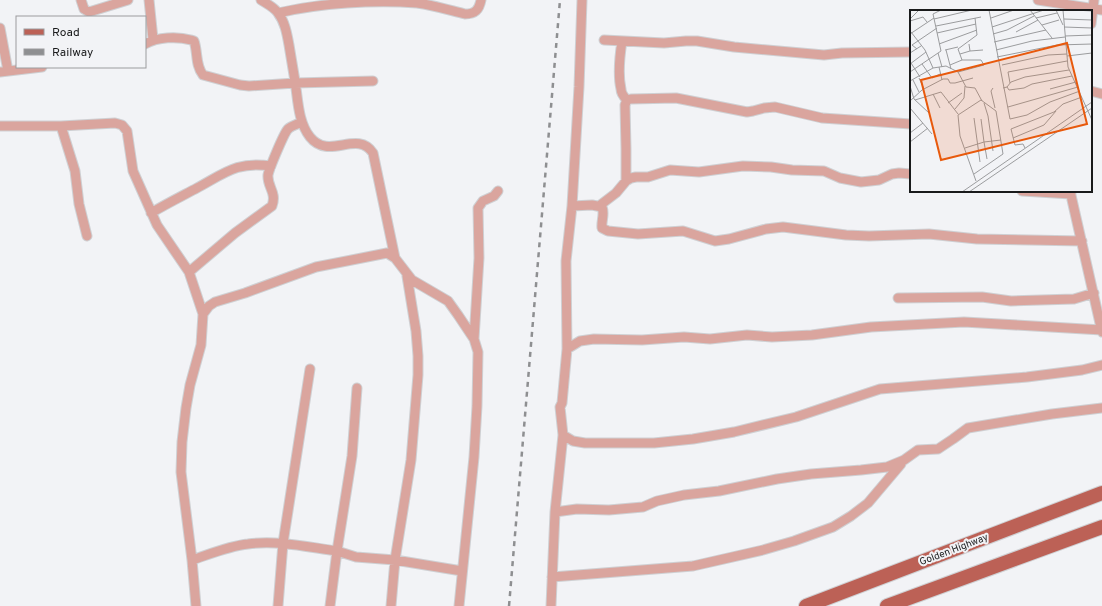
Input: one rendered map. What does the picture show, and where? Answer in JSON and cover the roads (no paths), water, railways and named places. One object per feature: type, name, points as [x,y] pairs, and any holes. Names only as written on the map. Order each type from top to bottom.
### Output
[{"type":"main road","name":"Golden Highway","points":[[806,606],[1102,493]]},
{"type":"main road","points":[[887,606],[1102,527]]},
{"type":"street","points":[[82,0],[84,9],[89,12],[128,0]]},
{"type":"street","points":[[149,0],[149,42],[160,38],[187,39],[194,41],[200,70],[203,75],[248,86],[296,82],[373,81]]},
{"type":"street","points":[[261,0],[278,13],[284,24],[296,82],[298,105],[302,122],[309,136],[315,143],[325,147],[356,143],[367,146],[374,153],[395,258]]},
{"type":"street","points":[[278,13],[318,5],[393,2],[419,3],[465,14],[472,14],[479,8],[481,0]]},
{"type":"street","points":[[551,606],[555,512],[563,436],[560,407],[562,403],[567,349],[566,262],[572,206],[579,88],[582,0]]},
{"type":"street","points":[[1038,0],[1097,6],[1092,21]]},
{"type":"street","points":[[0,28],[4,71],[32,68]]},
{"type":"street","points":[[604,40],[664,44],[697,41],[824,55],[842,53],[910,52]]},
{"type":"street","points":[[622,41],[620,53],[620,89],[626,100],[626,181]]},
{"type":"street","points":[[1092,91],[1102,94]]},
{"type":"street","points":[[626,100],[631,98],[676,98],[747,112],[775,107],[822,118],[910,124]]},
{"type":"street","points":[[189,272],[235,233],[272,206],[273,192],[268,176],[285,133],[290,128],[302,122]]},
{"type":"street","points":[[0,126],[61,126],[115,123],[125,127],[133,171],[151,213],[165,237],[189,272],[203,314],[201,345],[190,385],[182,442],[181,472],[196,606]]},
{"type":"street","points":[[61,126],[75,171],[79,204],[87,236]]},
{"type":"street","points":[[151,213],[222,173],[236,167],[250,164],[272,166]]},
{"type":"street","points":[[572,206],[599,206],[616,193],[626,181],[634,177],[648,177],[670,170],[699,172],[743,166],[824,171],[840,178],[861,182],[879,180],[892,174],[910,174]]},
{"type":"street","points":[[474,339],[479,258],[478,208],[483,201],[494,196],[498,191]]},
{"type":"street","points":[[567,349],[585,339],[642,340],[684,337],[710,339],[747,335],[778,336],[837,332],[871,326],[964,322],[1102,331],[1071,192]]},
{"type":"street","points":[[599,206],[602,207],[604,211],[601,224],[604,230],[638,234],[683,231],[715,242],[729,240],[766,229],[783,227],[846,235],[869,236],[929,234],[977,239],[1082,241]]},
{"type":"street","points":[[203,314],[215,302],[245,293],[316,267],[384,254],[390,254],[395,258],[407,276],[417,284],[448,301],[474,339],[478,352],[474,457],[458,606]]},
{"type":"street","points":[[391,606],[395,560],[411,460],[418,375],[416,330],[407,276]]},
{"type":"street","points":[[898,298],[982,297],[1011,301],[1074,299],[1094,293]]},
{"type":"street","points":[[563,436],[574,441],[585,443],[654,443],[694,439],[734,432],[796,416],[880,389],[974,382],[1051,374],[1082,370],[1102,365]]},
{"type":"street","points":[[278,606],[283,543],[310,370]]},
{"type":"street","points":[[330,606],[352,456],[357,388]]},
{"type":"street","points":[[552,577],[693,566],[763,550],[794,541],[833,527],[851,516],[868,503],[904,460],[918,450],[938,449],[968,428],[1052,414],[1102,408]]},
{"type":"street","points":[[555,512],[577,509],[610,510],[643,507],[657,501],[684,495],[719,491],[777,479],[811,474],[887,467],[904,460]]},
{"type":"street","points":[[192,560],[246,544],[283,543],[337,552],[356,557],[395,560],[462,571]]},
{"type":"railway","points":[[509,606],[560,0]]}]
